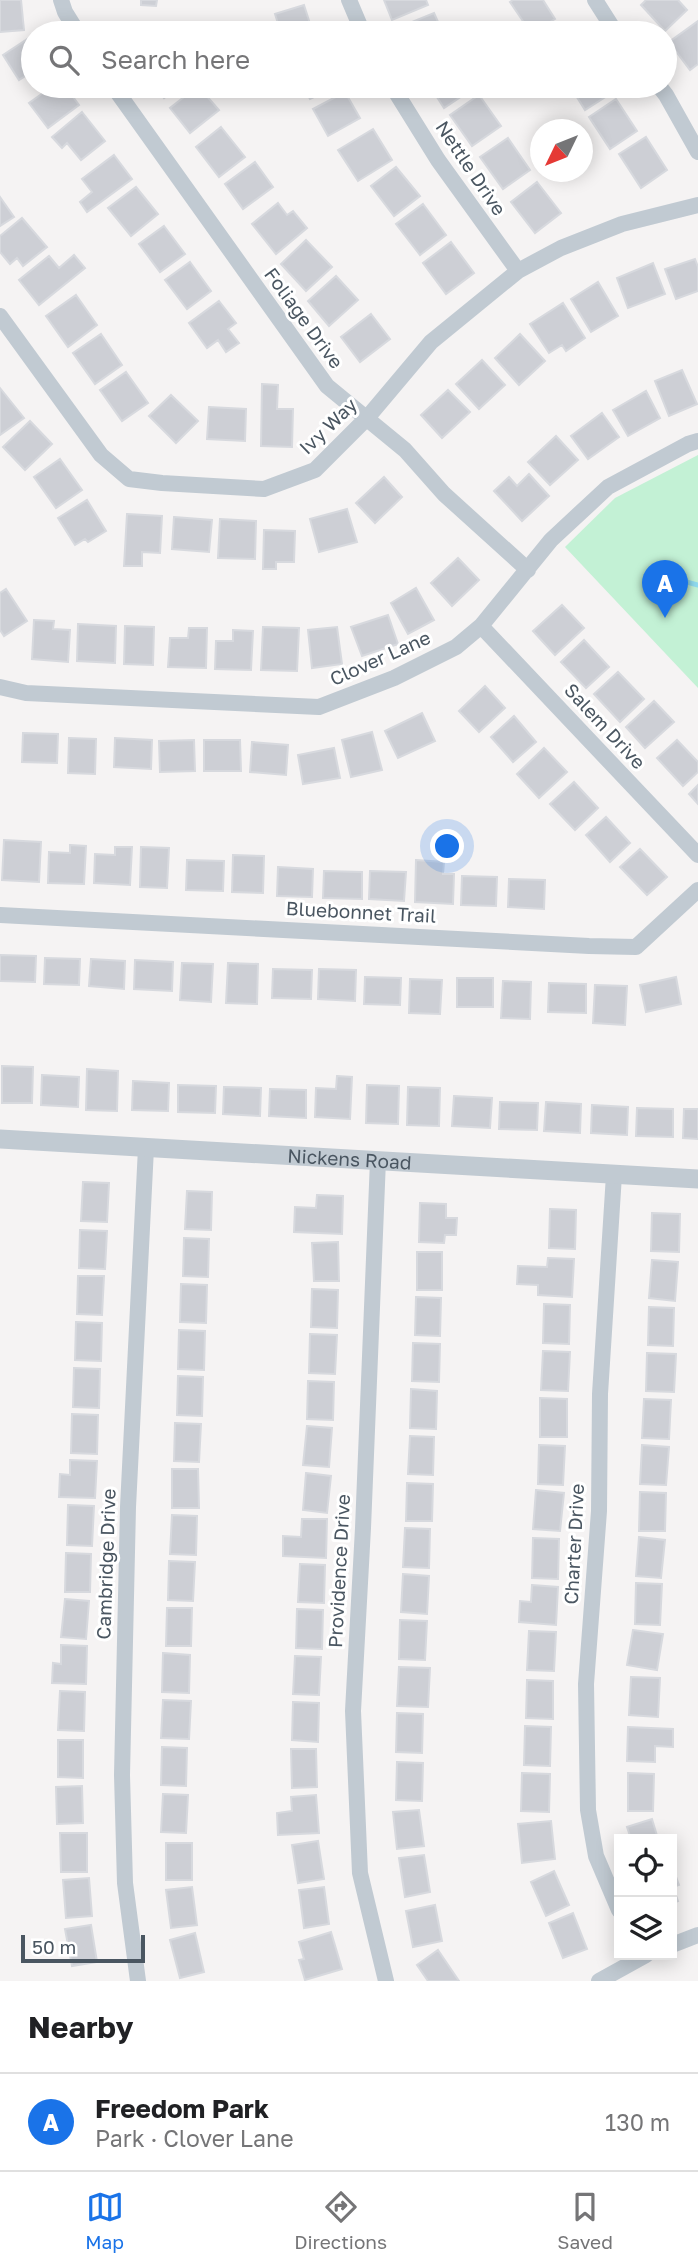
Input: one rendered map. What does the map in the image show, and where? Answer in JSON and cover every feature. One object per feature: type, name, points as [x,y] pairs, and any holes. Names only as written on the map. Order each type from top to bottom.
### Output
[{"type":"street","points":[[61,0],[71,21]]},
{"type":"street","points":[[349,0],[358,21]]},
{"type":"street","points":[[595,0],[608,21]]},
{"type":"street","name":"Foliage Drive","points":[[122,98],[327,386],[405,450],[444,494],[528,570]]},
{"type":"street","name":"Nettle Drive","points":[[399,98],[438,160],[518,271]]},
{"type":"street","points":[[668,98],[698,152]]},
{"type":"street","name":"Ivy Way","points":[[0,316],[102,454],[130,479],[264,489],[315,470],[368,418],[431,342],[518,271],[561,248],[622,223],[698,205]]},
{"type":"street","name":"Clover Lane","points":[[0,687],[26,693],[319,707],[407,672],[456,646],[481,626],[551,540],[608,487],[698,441]]},
{"type":"street","name":"Salem Drive","points":[[481,626],[698,855]]},
{"type":"street","name":"Bluebonnet Trail","points":[[0,915],[636,947],[698,890]]},
{"type":"street","name":"Nickens Road","points":[[0,1139],[698,1179]]},
{"type":"street","name":"Cambridge Drive","points":[[138,1981],[125,1883],[122,1775],[128,1507],[146,1148]]},
{"type":"street","name":"Providence Drive","points":[[377,1160],[353,1711],[360,1874],[386,1981]]},
{"type":"street","name":"Charter Drive","points":[[614,1175],[600,1394],[599,1511],[586,1684],[588,1810],[596,1856],[614,1898]]},
{"type":"street","points":[[677,1943],[698,1935]]},
{"type":"street","points":[[599,1981],[634,1960]]},
{"type":"green space","points":[[698,455],[698,688],[565,547],[615,498]]},
{"type":"building","points":[[0,0],[21,0],[23,21],[21,30],[0,32]]},
{"type":"building","points":[[141,0],[157,0],[156,6],[141,5]]},
{"type":"building","points":[[384,0],[426,0],[428,5],[392,20]]},
{"type":"building","points":[[543,0],[555,19],[523,21],[510,2]]},
{"type":"building","points":[[646,0],[678,0],[687,10],[675,21],[656,21],[641,5]]},
{"type":"building","points":[[304,5],[309,21],[277,21],[275,14]]},
{"type":"building","points":[[434,13],[438,21],[414,21]]},
{"type":"building","points":[[698,21],[698,64],[690,70],[677,53],[677,36]]},
{"type":"building","points":[[21,43],[21,79],[19,80],[3,55]]},
{"type":"building","points":[[36,98],[74,98],[79,105],[48,128],[29,103]]},
{"type":"building","points":[[183,98],[208,98],[219,110],[190,133],[170,108]]},
{"type":"building","points":[[334,98],[348,98],[360,118],[328,136],[313,109]]},
{"type":"building","points":[[438,98],[459,98],[444,108]]},
{"type":"building","points":[[475,98],[481,98],[501,126],[472,146],[450,115]]},
{"type":"building","points":[[578,98],[604,98],[585,110]]},
{"type":"building","points":[[616,99],[637,131],[610,149],[593,119],[589,117]]},
{"type":"building","points":[[82,112],[105,141],[81,160],[67,143],[62,148],[52,137]]},
{"type":"building","points":[[221,127],[245,157],[219,177],[196,147]]},
{"type":"building","points":[[373,129],[392,160],[358,181],[338,150]]},
{"type":"building","points":[[646,137],[667,170],[641,188],[619,154]]},
{"type":"building","points":[[508,138],[530,170],[503,189],[480,157]]},
{"type":"building","points":[[114,155],[132,179],[87,212],[80,202],[92,192],[82,179]]},
{"type":"building","points":[[255,162],[273,187],[243,209],[225,184]]},
{"type":"building","points":[[396,167],[420,196],[394,216],[371,186]]},
{"type":"building","points":[[537,182],[561,213],[535,233],[511,202]]},
{"type":"building","points":[[136,187],[158,214],[131,236],[108,208]]},
{"type":"building","points":[[0,197],[14,217],[0,226]]},
{"type":"building","points":[[278,203],[287,215],[293,211],[307,228],[276,254],[252,224]]},
{"type":"building","points":[[423,204],[446,235],[420,255],[396,224]]},
{"type":"building","points":[[22,218],[47,247],[23,266],[17,258],[10,264],[0,252],[0,236]]},
{"type":"building","points":[[164,226],[185,254],[160,272],[139,244]]},
{"type":"building","points":[[306,240],[332,267],[306,291],[281,264]]},
{"type":"building","points":[[451,242],[474,273],[446,294],[423,263]]},
{"type":"building","points":[[74,255],[85,268],[39,305],[19,280],[49,256],[59,268]]},
{"type":"building","points":[[695,259],[698,267],[698,291],[676,299],[665,269]]},
{"type":"building","points":[[190,262],[211,291],[187,309],[165,280]]},
{"type":"building","points":[[653,263],[665,294],[628,308],[617,278]]},
{"type":"building","points":[[336,276],[358,300],[329,326],[308,301]]},
{"type":"building","points":[[598,282],[618,316],[591,332],[571,299]]},
{"type":"building","points":[[76,295],[97,325],[68,347],[46,316]]},
{"type":"building","points":[[219,301],[236,323],[228,329],[239,343],[226,352],[218,340],[207,348],[189,323]]},
{"type":"building","points":[[563,303],[585,338],[566,351],[562,345],[549,353],[530,324]]},
{"type":"building","points":[[371,314],[390,339],[360,362],[341,337]]},
{"type":"building","points":[[101,334],[122,365],[95,384],[73,353]]},
{"type":"building","points":[[520,334],[545,361],[519,385],[495,358]]},
{"type":"building","points":[[482,360],[505,385],[479,409],[456,384]]},
{"type":"building","points":[[682,370],[697,404],[669,416],[655,381]]},
{"type":"building","points":[[126,372],[148,403],[122,421],[100,390]]},
{"type":"building","points":[[262,384],[278,385],[277,409],[293,409],[292,447],[261,446]]},
{"type":"building","points":[[0,388],[24,418],[0,435]]},
{"type":"building","points":[[448,390],[470,412],[442,438],[421,415]]},
{"type":"building","points":[[646,391],[660,418],[628,436],[613,410]]},
{"type":"building","points":[[171,395],[198,421],[176,443],[149,416]]},
{"type":"building","points":[[209,407],[246,409],[245,441],[207,439]]},
{"type":"building","points":[[602,413],[619,437],[588,459],[571,436]]},
{"type":"building","points":[[30,421],[52,444],[25,470],[3,447]]},
{"type":"building","points":[[556,436],[578,460],[550,485],[528,462]]},
{"type":"building","points":[[60,459],[82,490],[56,508],[34,477]]},
{"type":"building","points":[[529,474],[549,496],[522,521],[494,491],[509,477],[517,486]]},
{"type":"building","points":[[384,477],[402,497],[375,523],[356,503]]},
{"type":"building","points":[[87,500],[106,531],[88,542],[85,539],[75,545],[58,518]]},
{"type":"building","points":[[347,509],[357,542],[319,552],[310,519]]},
{"type":"building","points":[[127,514],[162,516],[160,553],[142,552],[142,566],[124,566]]},
{"type":"building","points":[[174,517],[212,520],[209,552],[172,549]]},
{"type":"building","points":[[220,519],[256,521],[255,559],[218,558]]},
{"type":"building","points":[[264,530],[295,531],[294,562],[276,562],[276,569],[263,569]]},
{"type":"building","points":[[458,558],[479,580],[452,606],[431,583]]},
{"type":"building","points":[[416,588],[434,620],[408,634],[391,603]]},
{"type":"building","points":[[6,589],[27,621],[4,636],[0,630],[0,593]]},
{"type":"building","points":[[562,605],[584,628],[555,655],[533,631]]},
{"type":"building","points":[[388,615],[398,644],[362,656],[351,627]]},
{"type":"building","points":[[34,620],[54,621],[53,629],[70,630],[68,662],[32,659]]},
{"type":"building","points":[[78,624],[116,626],[115,663],[77,661]]},
{"type":"building","points":[[125,626],[154,627],[153,665],[124,664]]},
{"type":"building","points":[[263,627],[299,628],[297,671],[261,670]]},
{"type":"building","points":[[337,627],[342,664],[312,668],[308,630]]},
{"type":"building","points":[[189,628],[207,628],[206,668],[168,667],[170,638],[188,638]]},
{"type":"building","points":[[233,630],[253,631],[251,670],[215,669],[216,641],[233,641]]},
{"type":"building","points":[[584,640],[609,667],[586,688],[561,662]]},
{"type":"building","points":[[618,672],[644,699],[620,722],[594,694]]},
{"type":"building","points":[[485,686],[505,708],[479,732],[459,711]]},
{"type":"building","points":[[654,701],[674,722],[645,748],[626,727]]},
{"type":"building","points":[[422,713],[435,741],[398,758],[385,731]]},
{"type":"building","points":[[514,716],[536,742],[513,762],[491,737]]},
{"type":"building","points":[[372,732],[382,770],[351,777],[342,740]]},
{"type":"building","points":[[23,733],[58,734],[57,763],[22,762]]},
{"type":"building","points":[[69,738],[96,739],[95,774],[68,773]]},
{"type":"building","points":[[115,738],[152,740],[151,769],[114,767]]},
{"type":"building","points":[[194,740],[195,771],[160,772],[159,741]]},
{"type":"building","points":[[204,740],[240,740],[241,771],[204,771]]},
{"type":"building","points":[[677,740],[698,762],[698,772],[683,786],[657,758]]},
{"type":"building","points":[[252,742],[288,745],[286,775],[250,772]]},
{"type":"building","points":[[334,748],[340,778],[303,784],[298,755]]},
{"type":"building","points":[[544,748],[567,772],[539,798],[517,774]]},
{"type":"building","points":[[574,782],[598,808],[575,830],[550,804]]},
{"type":"building","points":[[698,785],[698,804],[689,794]]},
{"type":"building","points":[[606,817],[630,843],[610,862],[586,835]]},
{"type":"building","points":[[4,840],[41,842],[39,882],[2,880]]},
{"type":"building","points":[[70,845],[86,846],[84,884],[48,883],[49,852],[70,853]]},
{"type":"building","points":[[115,847],[132,847],[130,885],[94,883],[95,854],[115,855]]},
{"type":"building","points":[[141,847],[169,848],[167,888],[140,887]]},
{"type":"building","points":[[640,849],[667,877],[647,895],[620,867]]},
{"type":"building","points":[[233,855],[264,856],[263,893],[232,892]]},
{"type":"building","points":[[187,860],[224,861],[223,891],[186,890]]},
{"type":"building","points":[[416,860],[444,862],[443,874],[454,874],[453,904],[415,902]]},
{"type":"building","points":[[278,867],[313,869],[312,897],[277,896]]},
{"type":"building","points":[[324,871],[362,872],[362,899],[323,898]]},
{"type":"building","points":[[370,871],[406,872],[404,901],[369,899]]},
{"type":"building","points":[[462,876],[497,877],[496,906],[461,905]]},
{"type":"building","points":[[509,879],[545,880],[544,909],[508,907]]},
{"type":"building","points":[[0,955],[36,956],[35,982],[0,981]]},
{"type":"building","points":[[45,958],[80,959],[79,985],[44,984]]},
{"type":"building","points":[[91,959],[125,961],[124,989],[89,986]]},
{"type":"building","points":[[135,960],[173,962],[172,991],[134,989]]},
{"type":"building","points":[[182,963],[213,964],[211,1002],[180,1000]]},
{"type":"building","points":[[228,963],[258,964],[257,1004],[226,1003]]},
{"type":"building","points":[[273,969],[312,970],[311,999],[272,998]]},
{"type":"building","points":[[319,969],[356,970],[355,1001],[318,999]]},
{"type":"building","points":[[365,977],[401,978],[400,1005],[364,1004]]},
{"type":"building","points":[[676,977],[681,1004],[646,1012],[640,985]]},
{"type":"building","points":[[457,978],[493,978],[493,1007],[457,1007]]},
{"type":"building","points":[[410,979],[442,980],[440,1014],[409,1013]]},
{"type":"building","points":[[503,981],[531,982],[530,1019],[501,1018]]},
{"type":"building","points":[[549,983],[586,984],[586,1013],[548,1012]]},
{"type":"building","points":[[595,985],[627,986],[625,1025],[593,1023]]},
{"type":"building","points":[[2,1066],[33,1067],[32,1103],[2,1103]]},
{"type":"building","points":[[87,1069],[118,1071],[117,1111],[86,1110]]},
{"type":"building","points":[[42,1075],[79,1077],[78,1107],[41,1105]]},
{"type":"building","points":[[337,1076],[352,1077],[350,1119],[315,1117],[316,1088],[336,1089]]},
{"type":"building","points":[[133,1081],[169,1083],[168,1111],[132,1110]]},
{"type":"building","points":[[178,1085],[216,1086],[215,1113],[178,1112]]},
{"type":"building","points":[[367,1085],[399,1086],[398,1124],[366,1123]]},
{"type":"building","points":[[224,1087],[261,1088],[260,1116],[223,1114]]},
{"type":"building","points":[[408,1087],[440,1088],[439,1126],[407,1125]]},
{"type":"building","points":[[270,1089],[306,1090],[306,1118],[269,1116]]},
{"type":"building","points":[[454,1096],[492,1098],[490,1128],[452,1126]]},
{"type":"building","points":[[500,1102],[538,1103],[537,1130],[499,1129]]},
{"type":"building","points":[[546,1102],[581,1104],[580,1133],[544,1131]]},
{"type":"building","points":[[592,1105],[628,1107],[627,1135],[591,1133]]},
{"type":"building","points":[[637,1108],[673,1109],[673,1137],[636,1136]]},
{"type":"building","points":[[684,1109],[698,1109],[698,1139],[683,1138]]},
{"type":"building","points":[[83,1182],[109,1183],[107,1222],[81,1221]]},
{"type":"building","points":[[187,1191],[212,1192],[211,1230],[185,1229]]},
{"type":"building","points":[[317,1195],[343,1196],[342,1234],[294,1232],[295,1207],[316,1208]]},
{"type":"building","points":[[420,1203],[446,1204],[446,1218],[457,1218],[456,1235],[445,1235],[444,1243],[419,1242]]},
{"type":"building","points":[[550,1209],[576,1210],[575,1249],[549,1248]]},
{"type":"building","points":[[652,1213],[680,1214],[679,1252],[651,1251]]},
{"type":"building","points":[[80,1230],[107,1231],[105,1269],[79,1268]]},
{"type":"building","points":[[184,1238],[209,1239],[208,1277],[183,1276]]},
{"type":"building","points":[[338,1242],[339,1281],[314,1281],[312,1243]]},
{"type":"building","points":[[417,1252],[442,1252],[442,1290],[417,1290]]},
{"type":"building","points":[[548,1258],[574,1259],[572,1297],[538,1295],[538,1285],[517,1284],[518,1266],[547,1267]]},
{"type":"building","points":[[652,1260],[678,1262],[675,1301],[649,1298]]},
{"type":"building","points":[[78,1276],[104,1276],[102,1315],[77,1314]]},
{"type":"building","points":[[181,1284],[207,1285],[206,1323],[180,1322]]},
{"type":"building","points":[[312,1289],[338,1290],[337,1328],[311,1327]]},
{"type":"building","points":[[416,1297],[441,1298],[440,1336],[415,1335]]},
{"type":"building","points":[[544,1304],[570,1305],[569,1344],[543,1343]]},
{"type":"building","points":[[649,1307],[674,1308],[673,1346],[648,1345]]},
{"type":"building","points":[[76,1322],[102,1323],[101,1361],[75,1360]]},
{"type":"building","points":[[179,1330],[205,1331],[204,1370],[178,1369]]},
{"type":"building","points":[[310,1334],[337,1335],[335,1374],[309,1373]]},
{"type":"building","points":[[413,1343],[440,1344],[439,1382],[412,1381]]},
{"type":"building","points":[[543,1351],[570,1352],[568,1391],[541,1390]]},
{"type":"building","points":[[647,1353],[676,1354],[674,1392],[646,1391]]},
{"type":"building","points":[[74,1368],[100,1369],[99,1408],[73,1407]]},
{"type":"building","points":[[178,1376],[203,1377],[202,1416],[177,1415]]},
{"type":"building","points":[[308,1381],[334,1382],[333,1420],[307,1419]]},
{"type":"building","points":[[411,1389],[437,1391],[436,1429],[410,1428]]},
{"type":"building","points":[[540,1398],[567,1399],[567,1437],[540,1437]]},
{"type":"building","points":[[644,1399],[671,1400],[669,1439],[642,1438]]},
{"type":"building","points":[[72,1414],[98,1415],[97,1454],[71,1453]]},
{"type":"building","points":[[175,1423],[201,1424],[199,1462],[174,1461]]},
{"type":"building","points":[[307,1426],[332,1428],[329,1467],[303,1465]]},
{"type":"building","points":[[410,1436],[434,1437],[433,1475],[408,1474]]},
{"type":"building","points":[[539,1445],[565,1446],[563,1485],[538,1484]]},
{"type":"building","points":[[642,1445],[669,1447],[666,1485],[640,1484]]},
{"type":"building","points":[[70,1460],[97,1461],[95,1498],[59,1497],[60,1474],[70,1475]]},
{"type":"building","points":[[172,1469],[198,1469],[199,1508],[172,1508]]},
{"type":"building","points":[[306,1473],[331,1476],[327,1513],[303,1510]]},
{"type":"building","points":[[407,1483],[433,1484],[432,1521],[406,1521]]},
{"type":"building","points":[[536,1490],[564,1493],[560,1531],[533,1529]]},
{"type":"building","points":[[640,1492],[666,1493],[665,1531],[639,1531]]},
{"type":"building","points":[[68,1505],[94,1506],[92,1546],[67,1545]]},
{"type":"building","points":[[172,1515],[197,1516],[196,1555],[170,1554]]},
{"type":"building","points":[[302,1519],[327,1519],[326,1558],[283,1556],[283,1536],[301,1537]]},
{"type":"building","points":[[405,1528],[430,1529],[429,1568],[403,1567]]},
{"type":"building","points":[[639,1537],[665,1540],[661,1578],[636,1576]]},
{"type":"building","points":[[533,1538],[559,1539],[558,1579],[532,1578]]},
{"type":"building","points":[[66,1553],[91,1554],[90,1592],[65,1592]]},
{"type":"building","points":[[169,1561],[195,1562],[193,1601],[168,1600]]},
{"type":"building","points":[[300,1564],[325,1565],[324,1603],[298,1602]]},
{"type":"building","points":[[403,1574],[429,1576],[427,1614],[401,1612]]},
{"type":"building","points":[[636,1583],[662,1584],[660,1625],[635,1624]]},
{"type":"building","points":[[532,1585],[558,1587],[556,1625],[519,1622],[520,1601],[531,1602]]},
{"type":"building","points":[[65,1599],[89,1601],[86,1639],[61,1637]]},
{"type":"building","points":[[167,1608],[192,1608],[191,1646],[166,1646]]},
{"type":"building","points":[[297,1609],[323,1610],[322,1649],[296,1648]]},
{"type":"building","points":[[400,1620],[427,1621],[425,1660],[399,1659]]},
{"type":"building","points":[[633,1630],[663,1634],[657,1670],[627,1665]]},
{"type":"building","points":[[529,1631],[556,1632],[554,1671],[527,1670]]},
{"type":"building","points":[[61,1645],[87,1646],[86,1684],[52,1683],[53,1663],[61,1664]]},
{"type":"building","points":[[163,1653],[190,1655],[189,1693],[162,1692]]},
{"type":"building","points":[[295,1656],[321,1657],[319,1695],[293,1694]]},
{"type":"building","points":[[399,1667],[430,1668],[428,1707],[397,1706]]},
{"type":"building","points":[[631,1677],[660,1678],[658,1717],[629,1715]]},
{"type":"building","points":[[527,1680],[553,1681],[553,1719],[526,1718]]},
{"type":"building","points":[[60,1691],[85,1692],[84,1731],[58,1730]]},
{"type":"building","points":[[163,1700],[191,1701],[189,1739],[161,1738]]},
{"type":"building","points":[[293,1702],[319,1703],[318,1742],[292,1740]]},
{"type":"building","points":[[397,1713],[423,1714],[422,1753],[396,1752]]},
{"type":"building","points":[[525,1726],[551,1727],[550,1766],[524,1765]]},
{"type":"building","points":[[628,1727],[673,1729],[673,1747],[655,1746],[655,1762],[627,1761]]},
{"type":"building","points":[[58,1740],[83,1740],[83,1778],[58,1777]]},
{"type":"building","points":[[162,1747],[187,1748],[186,1786],[161,1785]]},
{"type":"building","points":[[291,1749],[316,1749],[317,1787],[292,1788]]},
{"type":"building","points":[[397,1762],[423,1763],[422,1801],[396,1800]]},
{"type":"building","points":[[522,1773],[550,1774],[549,1812],[521,1811]]},
{"type":"building","points":[[628,1773],[654,1774],[653,1811],[628,1811]]},
{"type":"building","points":[[82,1786],[83,1823],[57,1824],[56,1787]]},
{"type":"building","points":[[163,1794],[188,1795],[186,1833],[161,1832]]},
{"type":"building","points":[[316,1795],[319,1833],[278,1835],[277,1813],[292,1811],[291,1797]]},
{"type":"building","points":[[419,1810],[424,1846],[397,1849],[393,1812]]},
{"type":"building","points":[[652,1819],[656,1834],[629,1834],[627,1827]]},
{"type":"building","points":[[551,1821],[555,1859],[522,1863],[518,1824]]},
{"type":"building","points":[[60,1833],[87,1833],[87,1872],[61,1872]]},
{"type":"building","points":[[318,1841],[324,1879],[298,1883],[292,1845]]},
{"type":"building","points":[[166,1843],[192,1843],[192,1880],[166,1880]]},
{"type":"building","points":[[424,1855],[430,1892],[405,1897],[399,1858]]},
{"type":"building","points":[[554,1871],[569,1905],[546,1916],[531,1882]]},
{"type":"building","points":[[89,1878],[92,1916],[66,1918],[63,1880]]},
{"type":"building","points":[[192,1887],[197,1925],[171,1928],[166,1890]]},
{"type":"building","points":[[324,1887],[329,1924],[304,1928],[299,1890]]},
{"type":"building","points":[[435,1905],[442,1941],[413,1947],[406,1911]]},
{"type":"building","points":[[573,1913],[587,1949],[563,1958],[549,1923]]},
{"type":"building","points":[[91,1925],[97,1962],[72,1966],[65,1929]]},
{"type":"building","points":[[331,1932],[342,1969],[305,1980],[299,1960],[304,1959],[299,1942]]},
{"type":"building","points":[[195,1933],[204,1972],[180,1978],[170,1940]]},
{"type":"building","points":[[438,1950],[459,1981],[428,1981],[417,1965]]},
{"type":"waterway","points":[[650,572],[698,585]]},
{"type":"place","name":"Freedom Park","points":[[665,618]]}]
